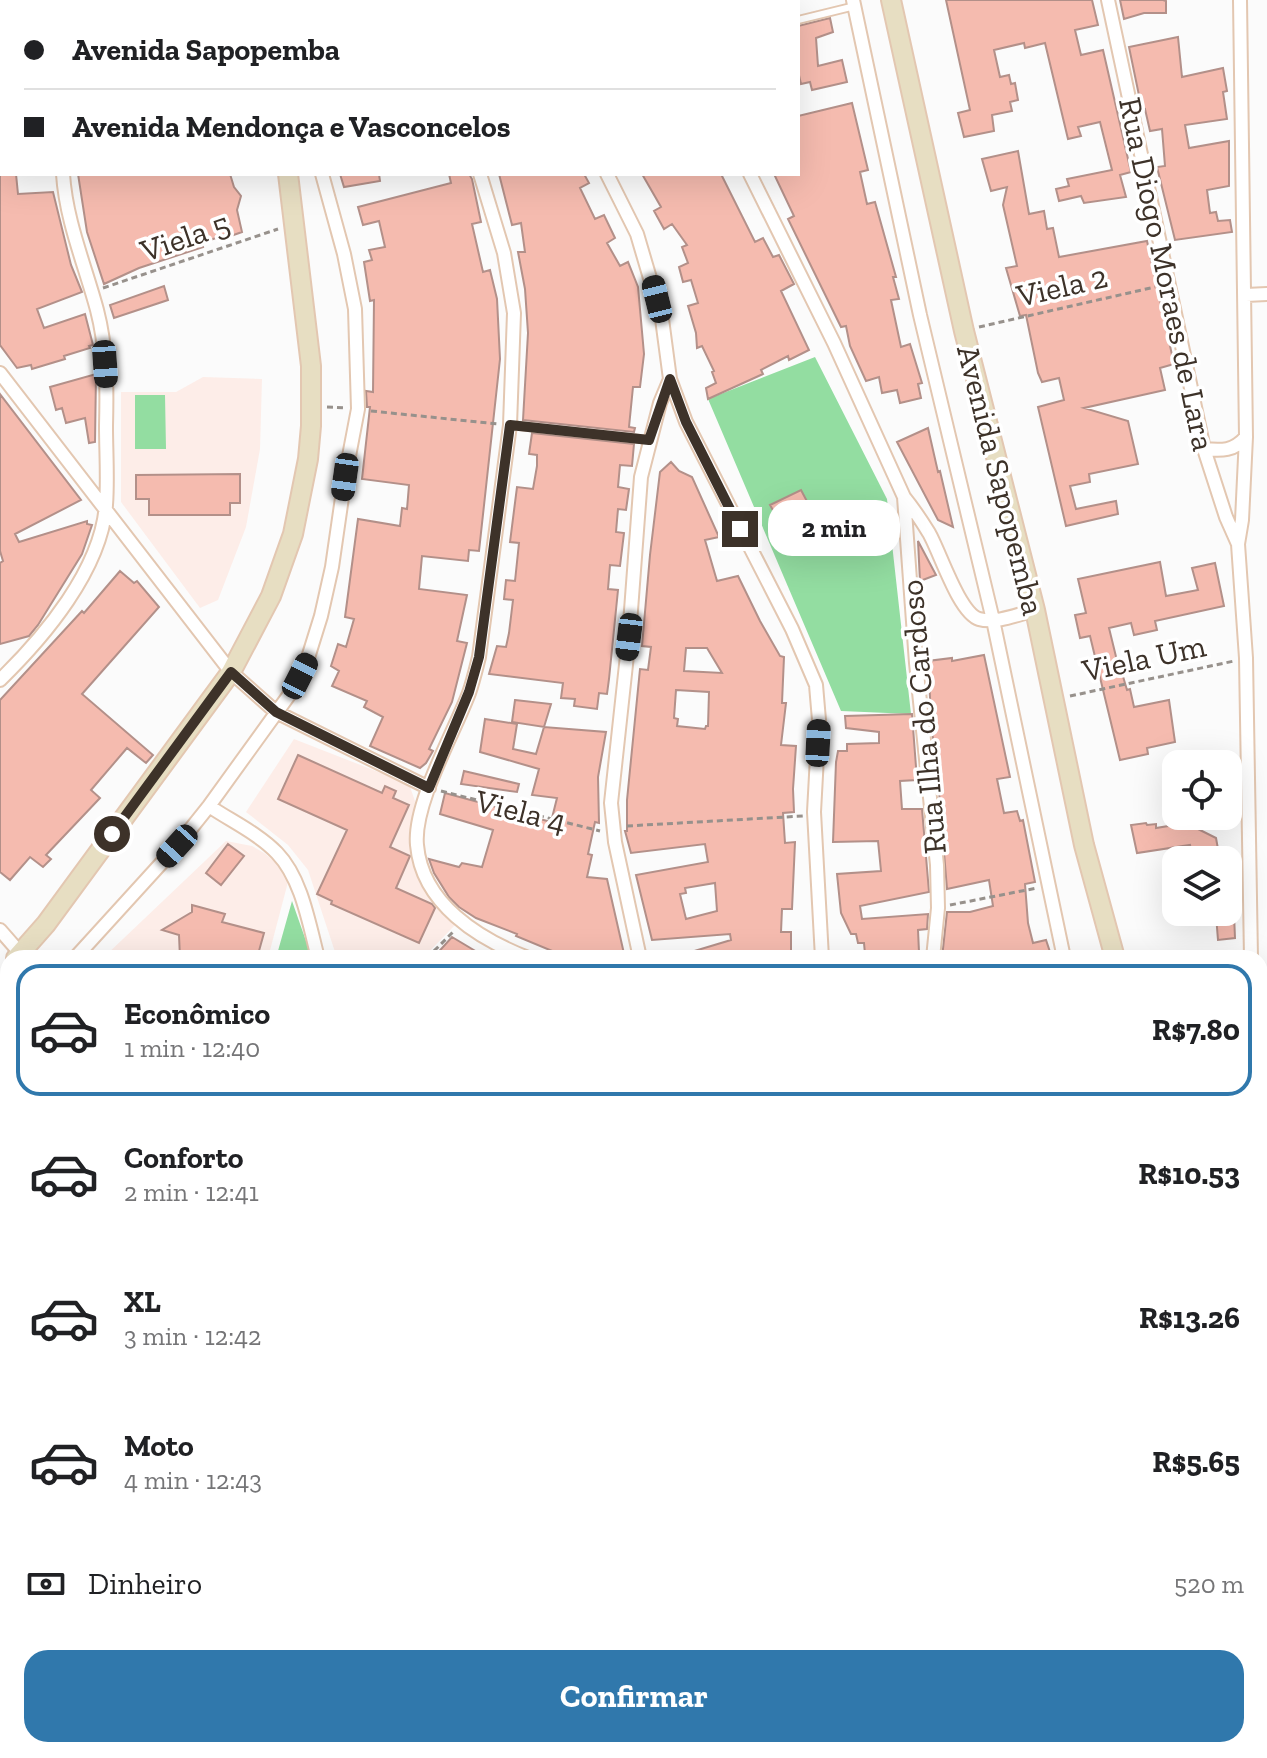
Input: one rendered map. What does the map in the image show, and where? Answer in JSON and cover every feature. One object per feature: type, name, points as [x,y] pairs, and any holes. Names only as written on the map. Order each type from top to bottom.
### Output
[{"type":"main road","name":"Avenida Sapopemba","points":[[891,0],[964,331],[1035,610],[1084,845],[1113,950]]},
{"type":"main road","points":[[23,950],[46,924],[231,672],[271,596],[296,525],[308,459],[311,366],[288,176]]},
{"type":"street","name":"Rua Diogo Moraes de Lara","points":[[1108,0],[1204,449],[1238,544]]},
{"type":"street","points":[[1240,0],[1246,437],[1238,544],[1246,658],[1251,950]]},
{"type":"street","name":"Avenida Sapopemba","points":[[854,3],[920,315],[993,620],[1062,950]]},
{"type":"street","points":[[0,680],[34,645],[82,577],[97,543],[106,508],[107,386],[103,342],[65,199],[63,176]]},
{"type":"street","points":[[82,950],[177,846],[292,691],[307,661],[321,616],[358,409],[355,309],[323,176]]},
{"type":"street","points":[[481,176],[504,253],[514,313],[510,425],[479,657],[469,692],[429,788],[416,844],[422,869],[438,897],[479,936],[510,950]]},
{"type":"street","points":[[608,176],[637,234],[651,278],[662,319],[670,379],[686,422],[792,629],[816,685],[819,720],[814,815],[822,950]]},
{"type":"street","name":"Rua Ilha do Cardoso","points":[[751,176],[834,343],[904,497],[916,663],[937,865],[938,908],[934,950]]},
{"type":"street","points":[[1246,295],[1267,294]]},
{"type":"street","points":[[0,373],[231,672],[276,712],[429,788]]},
{"type":"street","points":[[638,950],[613,827],[613,769],[629,637],[641,477],[649,440],[670,379]]},
{"type":"street","points":[[1204,449],[1232,449],[1246,437]]},
{"type":"street","points":[[904,497],[930,535],[960,598],[972,615],[981,620],[993,620],[1035,610]]},
{"type":"street","points":[[209,806],[279,854],[288,867],[303,904],[316,950]]},
{"type":"street","points":[[0,930],[10,950]]},
{"type":"lane","points":[[800,19],[854,3]]},
{"type":"lane","points":[[510,425],[649,440]]},
{"type":"path","name":"Viela 5","points":[[91,292],[293,224]]},
{"type":"path","name":"Viela 2","points":[[964,331],[1170,284]]},
{"type":"path","points":[[311,406],[510,425]]},
{"type":"path","name":"Viela Um","points":[[1052,700],[1246,658]]},
{"type":"path","name":"Viela 4","points":[[429,788],[603,831],[613,827],[814,815]]},
{"type":"path","points":[[938,908],[1049,886]]},
{"type":"path","points":[[435,950],[462,923]]},
{"type":"shaded area","points":[[203,377],[262,379],[260,449],[246,527],[218,600],[200,608],[121,502],[121,392],[176,392]]},
{"type":"shaded area","points":[[294,739],[409,784],[415,801],[411,841],[415,864],[437,905],[455,925],[431,950],[334,950],[308,870],[288,845],[246,812]]},
{"type":"shaded area","points":[[226,841],[252,846],[264,853],[278,864],[288,882],[270,950],[111,950]]},
{"type":"green space","points":[[815,357],[887,499],[911,714],[841,711],[708,399]]},
{"type":"green space","points":[[135,395],[165,395],[166,449],[135,449]]},
{"type":"green space","points":[[292,901],[309,950],[278,950]]},
{"type":"building","points":[[946,0],[1092,0],[1098,25],[1075,30],[1081,55],[1103,50],[1131,172],[1120,175],[1126,197],[1084,203],[1081,196],[1059,201],[1056,189],[1069,186],[1067,179],[1112,170],[1100,122],[1078,127],[1081,136],[1068,139],[1045,43],[1025,48],[1024,43],[994,50],[1000,77],[1009,75],[1011,84],[1015,83],[1018,100],[1010,102],[1012,111],[992,115],[994,131],[964,137],[958,113],[970,110]]},
{"type":"building","points":[[1120,0],[1163,0],[1166,1],[1166,13],[1144,13],[1124,19]]},
{"type":"building","points":[[830,18],[833,32],[816,38],[818,66],[842,60],[847,82],[812,90],[810,82],[801,84],[800,26]]},
{"type":"building","points":[[1178,37],[1182,77],[1223,68],[1227,119],[1185,125],[1189,148],[1229,141],[1229,186],[1207,190],[1210,213],[1216,212],[1218,221],[1230,220],[1232,232],[1175,240],[1157,167],[1165,166],[1162,129],[1150,131],[1145,109],[1142,110],[1129,47]]},
{"type":"building","points":[[852,103],[868,170],[860,172],[867,204],[875,202],[896,277],[893,277],[899,299],[891,300],[901,347],[910,344],[922,383],[918,384],[921,398],[900,403],[897,390],[882,393],[879,377],[866,381],[850,346],[846,326],[841,327],[788,219],[794,216],[775,176],[800,176],[800,116]]},
{"type":"building","points":[[1018,151],[1029,214],[1044,211],[1047,229],[1053,228],[1059,257],[1147,241],[1174,364],[1160,368],[1165,390],[1084,408],[1128,421],[1138,464],[1089,474],[1090,482],[1070,486],[1076,509],[1116,501],[1118,514],[1066,526],[1038,407],[1064,400],[1059,378],[1042,382],[1038,373],[1026,315],[1020,316],[1006,268],[1017,266],[1003,205],[1007,187],[991,191],[982,159]]},
{"type":"building","points":[[0,176],[16,176],[18,194],[53,192],[71,265],[82,292],[37,309],[44,328],[85,314],[93,345],[64,356],[65,359],[32,369],[31,365],[17,368],[0,345]]},
{"type":"building","points":[[78,176],[231,176],[241,196],[237,210],[242,232],[202,243],[203,247],[139,268],[104,284],[87,232]]},
{"type":"building","points":[[341,176],[379,176],[380,181],[344,187]]},
{"type":"building","points":[[449,176],[470,176],[472,179],[481,222],[472,224],[483,272],[490,270],[497,299],[500,359],[479,551],[469,550],[468,561],[422,556],[419,589],[467,595],[457,641],[467,643],[452,702],[429,749],[433,751],[420,768],[370,746],[383,717],[364,707],[367,701],[332,686],[339,671],[331,666],[338,644],[346,647],[354,619],[345,617],[358,519],[400,526],[402,508],[407,509],[409,485],[362,479],[370,407],[367,407],[366,391],[373,392],[374,300],[370,301],[364,262],[372,260],[369,250],[385,247],[379,221],[363,225],[358,207],[451,183]]},
{"type":"building","points":[[500,176],[585,176],[589,183],[580,188],[595,219],[604,215],[615,238],[607,243],[620,266],[628,262],[638,287],[644,354],[640,387],[633,387],[629,427],[635,428],[634,432],[523,420],[528,333],[525,289],[518,252],[525,252],[521,223],[512,225]]},
{"type":"building","points":[[643,176],[722,176],[755,242],[763,238],[773,257],[779,255],[794,284],[781,291],[809,350],[789,360],[788,356],[761,370],[763,374],[708,399],[706,388],[716,383],[714,371],[702,346],[697,348],[688,306],[698,303],[691,280],[683,282],[679,267],[688,263],[682,247],[687,245],[672,224],[664,229],[654,211],[661,207]]},
{"type":"building","points":[[164,286],[168,300],[114,318],[110,305]]},
{"type":"building","points":[[96,374],[95,442],[89,443],[85,418],[66,423],[62,408],[56,410],[50,387]]},
{"type":"building","points":[[0,394],[81,500],[15,534],[19,542],[87,521],[92,525],[82,554],[38,625],[29,636],[0,644],[0,563],[3,561],[0,551]]},
{"type":"building","points":[[928,428],[953,527],[938,520],[897,442]]},
{"type":"building","points":[[532,433],[634,444],[632,466],[620,465],[618,487],[629,489],[626,510],[618,509],[616,532],[624,533],[620,566],[610,565],[608,589],[618,590],[609,679],[607,694],[599,693],[597,709],[574,706],[575,699],[561,698],[563,683],[489,674],[497,646],[506,647],[509,633],[513,600],[504,599],[506,580],[515,581],[519,543],[510,542],[517,487],[533,489],[537,455],[529,454]]},
{"type":"building","points":[[671,462],[679,471],[692,477],[719,537],[705,540],[717,581],[738,576],[760,621],[780,656],[784,657],[782,703],[786,703],[781,745],[796,746],[794,812],[783,813],[785,843],[795,842],[792,909],[782,909],[781,932],[791,932],[791,950],[698,950],[731,940],[730,934],[652,940],[636,875],[708,862],[705,844],[631,853],[625,831],[640,669],[648,670],[651,647],[642,646],[660,472]],"holes":[[[686,648],[707,648],[722,673],[684,671]],[[676,690],[709,692],[708,726],[705,729],[677,726],[678,719],[674,718]],[[715,883],[717,911],[686,919],[680,894],[686,893],[685,888]]]},
{"type":"building","points":[[240,474],[240,503],[230,503],[230,515],[149,515],[149,499],[136,499],[136,475]]},
{"type":"building","points":[[801,490],[828,541],[798,554],[770,505]]},
{"type":"building","points":[[918,541],[936,575],[920,581]]},
{"type":"building","points":[[1160,562],[1166,596],[1198,590],[1192,568],[1215,563],[1224,606],[1155,621],[1157,630],[1134,635],[1131,623],[1109,628],[1120,673],[1127,690],[1130,689],[1134,707],[1169,700],[1175,742],[1147,748],[1148,754],[1120,760],[1090,636],[1080,638],[1075,615],[1086,613],[1078,579]]},
{"type":"building","points":[[120,571],[134,583],[137,581],[159,607],[82,694],[153,755],[146,763],[127,748],[91,790],[100,798],[46,855],[51,859],[43,867],[30,857],[10,880],[0,872],[0,700]]},
{"type":"building","points":[[984,655],[1010,777],[997,779],[1004,813],[1017,811],[1020,821],[1023,820],[1035,882],[1025,884],[1028,923],[1033,943],[1046,940],[1049,950],[943,950],[947,912],[970,912],[993,906],[989,880],[947,889],[938,779],[941,778],[932,733],[928,661],[952,658],[952,661]]},
{"type":"building","points":[[515,700],[551,704],[544,727],[512,722]]},
{"type":"building","points":[[912,714],[917,780],[900,781],[902,809],[922,809],[929,892],[860,906],[862,919],[928,914],[927,929],[918,930],[919,950],[865,950],[864,943],[858,943],[856,934],[851,934],[841,913],[837,874],[881,871],[878,841],[833,842],[838,751],[847,751],[847,744],[879,743],[879,732],[846,728],[845,716]]},
{"type":"building","points":[[485,719],[517,724],[513,749],[536,754],[544,727],[606,732],[598,777],[599,823],[595,822],[587,877],[607,879],[623,950],[550,950],[476,918],[449,897],[429,859],[459,867],[462,863],[482,867],[493,830],[440,814],[445,793],[551,822],[557,798],[532,795],[539,769],[480,752]]},
{"type":"building","points":[[298,755],[382,793],[385,786],[396,791],[393,798],[409,805],[390,847],[410,856],[396,888],[435,908],[419,943],[331,904],[332,901],[317,894],[347,830],[278,799]]},
{"type":"building","points":[[464,771],[519,784],[517,792],[461,784]]},
{"type":"building","points":[[1156,824],[1156,828],[1200,830],[1216,838],[1217,846],[1162,846],[1162,849],[1137,853],[1131,825]]},
{"type":"building","points":[[228,844],[244,856],[221,885],[206,873]]},
{"type":"building","points":[[192,905],[225,914],[222,922],[264,933],[259,950],[180,950],[179,935],[162,930],[192,912]]},
{"type":"building","points":[[1217,926],[1234,926],[1235,938],[1218,940]]},
{"type":"building","points":[[452,937],[474,950],[440,950]]},
{"type":"route","points":[[112,834],[231,672],[276,712],[429,788],[469,692],[479,657],[510,425],[649,440],[670,379],[686,422],[740,529]]}]
